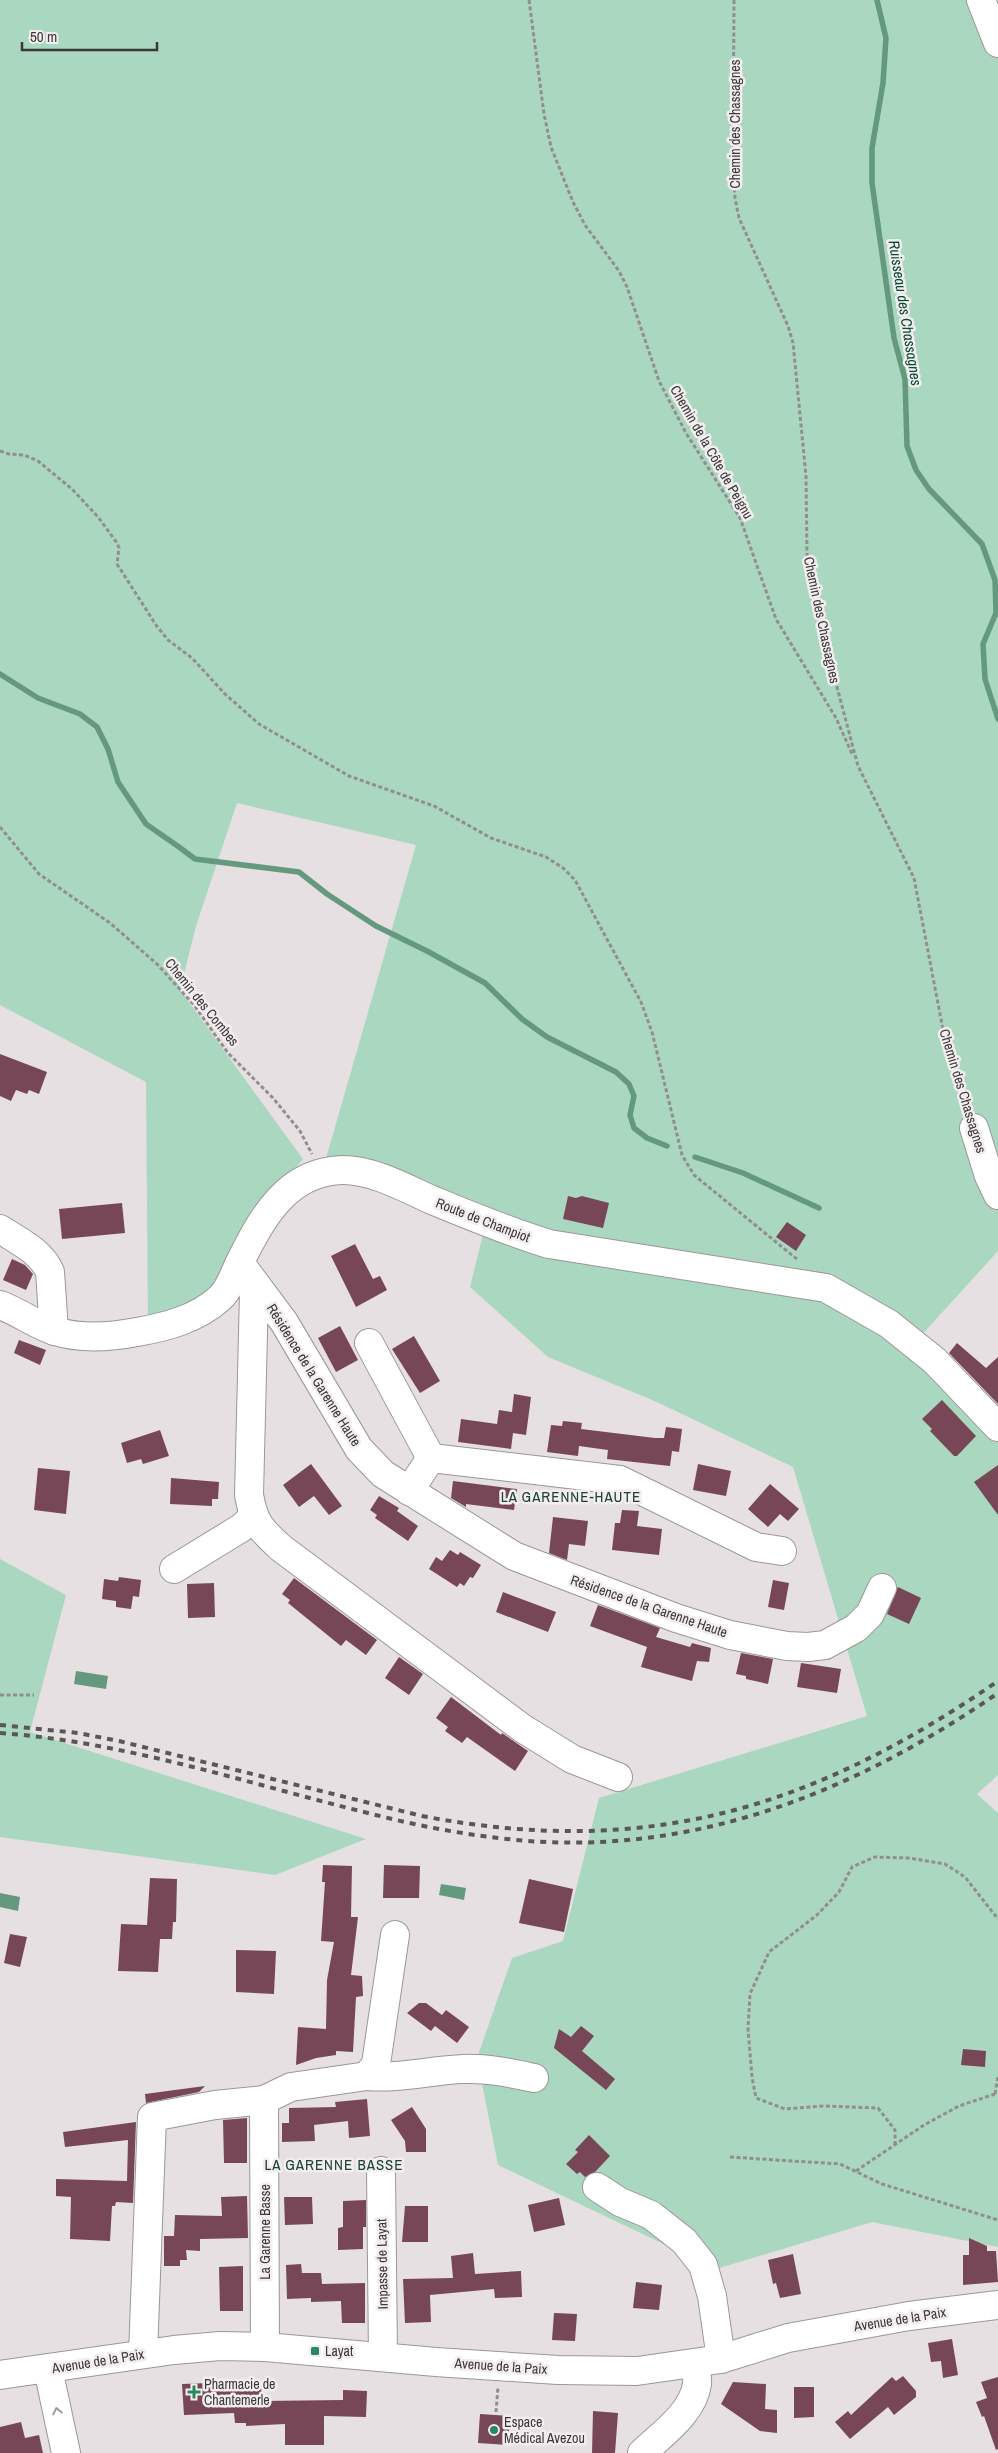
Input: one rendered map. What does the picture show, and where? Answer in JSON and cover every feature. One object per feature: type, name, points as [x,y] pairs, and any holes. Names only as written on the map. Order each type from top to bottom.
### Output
[{"type":"street","points":[[981,0],[998,43]]},
{"type":"street","name":"Chemin des Chassagnes","points":[[974,1128],[989,1176],[998,1195]]},
{"type":"street","name":"Route de Champiot","points":[[0,1305],[54,1331],[76,1336],[121,1335],[153,1330],[184,1320],[221,1297],[229,1286],[263,1219],[280,1196],[301,1180],[321,1172],[344,1170],[364,1173],[508,1232],[549,1244],[826,1288],[889,1324],[935,1361],[998,1427]]},
{"type":"street","points":[[0,1229],[40,1256],[46,1263],[50,1272],[54,1331]]},
{"type":"street","name":"Résidence de la Garenne Haute","points":[[240,1262],[284,1322],[359,1449],[383,1474],[514,1556],[676,1618],[730,1635],[787,1646],[808,1647],[825,1645],[856,1628],[870,1614],[882,1588]]},
{"type":"street","name":"Résidence de la Garenne Haute","points":[[240,1262],[254,1293],[254,1353],[248,1470],[248,1494],[253,1518],[265,1534],[281,1548],[522,1728],[572,1759],[618,1777]]},
{"type":"street","points":[[369,1343],[430,1458]]},
{"type":"street","points":[[409,1491],[430,1458]]},
{"type":"street","points":[[430,1458],[620,1480],[756,1547],[782,1551]]},
{"type":"street","points":[[174,1569],[241,1528],[253,1518]]},
{"type":"street","points":[[367,2076],[376,2064],[395,1935]]},
{"type":"street","points":[[143,2354],[152,2116],[215,2105],[264,2100],[291,2087],[367,2076],[386,2078],[464,2069],[500,2070],[534,2078]]},
{"type":"street","name":"La Garenne Basse","points":[[264,2100],[265,2347]]},
{"type":"street","name":"Impasse de Layat","points":[[381,2171],[383,2357]]},
{"type":"street","points":[[597,2187],[620,2202],[651,2216],[684,2240],[703,2265],[712,2296],[708,2362],[690,2402],[677,2420],[642,2453]]},
{"type":"street","name":"Avenue de la Paix","points":[[0,2375],[143,2354],[220,2346],[265,2347],[598,2372],[637,2371],[708,2362],[788,2338],[909,2316],[998,2305]]},
{"type":"street","points":[[48,2369],[66,2453]]},
{"type":"path","name":"Chemin de la Côte de Peignu","points":[[529,0],[544,114],[551,147],[573,202],[585,225],[619,271],[627,287],[659,381],[686,434],[740,518],[776,619],[836,718],[858,766]]},
{"type":"path","name":"Chemin des Chassagnes","points":[[734,0],[733,167],[735,198],[739,218],[788,326],[793,343],[806,476],[807,554],[818,616],[858,766],[914,878],[945,1040],[974,1128]]},
{"type":"path","points":[[0,451],[24,455],[38,461],[54,473],[91,510],[117,543],[119,548],[117,564],[156,625],[168,640],[192,658],[225,694],[259,724],[349,776],[434,806],[491,838],[546,857],[563,868],[575,880],[641,1002],[652,1032],[682,1155],[694,1175],[804,1265]]},
{"type":"path","name":"Chemin des Combes","points":[[0,827],[39,874],[110,923],[158,964],[194,1005],[228,1053],[273,1098],[300,1131],[321,1172]]},
{"type":"path","points":[[0,1695],[34,1695]]},
{"type":"path","points":[[895,2145],[895,2130],[878,2108],[824,2106],[785,2109],[756,2098],[752,2077],[748,2029],[750,1994],[769,1952],[817,1915],[839,1892],[852,1867],[875,1856],[909,1858],[945,1864],[965,1877],[998,1919]]},
{"type":"path","points":[[856,2171],[924,2125],[959,2106],[996,2095],[998,2076]]},
{"type":"path","points":[[730,2157],[840,2164],[882,2184],[998,2220]]},
{"type":"shaded area","points":[[0,0],[998,0],[998,1251],[909,1349],[998,1441],[998,1775],[977,1794],[998,1813],[998,2247],[872,2222],[716,2269],[498,2165],[477,2058],[512,1958],[563,1941],[599,1798],[867,1716],[793,1467],[657,1402],[548,1357],[470,1287],[486,1222],[325,1162],[416,845],[237,803],[196,926],[180,990],[303,1159],[260,1210],[212,1301],[148,1325],[146,1082],[0,1005]]},
{"type":"shaded area","points":[[0,1559],[66,1595],[30,1732],[366,1839],[275,1875],[0,1837]]},
{"type":"shaded area","points":[[76,1671],[108,1676],[106,1689],[74,1684]]},
{"type":"shaded area","points":[[441,1884],[466,1888],[464,1900],[439,1895]]},
{"type":"shaded area","points":[[0,1893],[20,1897],[18,1911],[0,1907]]},
{"type":"building","points":[[0,1054],[47,1072],[39,1094],[29,1090],[27,1094],[16,1090],[11,1101],[0,1096]]},
{"type":"building","points":[[568,1196],[576,1198],[582,1196],[609,1203],[603,1228],[563,1219]]},
{"type":"building","points":[[122,1203],[125,1233],[62,1239],[59,1209]]},
{"type":"building","points":[[787,1222],[806,1235],[796,1251],[776,1237]]},
{"type":"building","points":[[355,1244],[373,1279],[380,1276],[387,1290],[356,1307],[331,1256]]},
{"type":"building","points":[[12,1259],[25,1265],[33,1274],[26,1290],[3,1280]]},
{"type":"building","points":[[340,1326],[358,1360],[336,1372],[318,1338]]},
{"type":"building","points":[[414,1336],[440,1381],[420,1393],[392,1349]]},
{"type":"building","points":[[19,1340],[46,1350],[40,1365],[14,1353]]},
{"type":"building","points":[[957,1343],[986,1368],[998,1357],[998,1404],[949,1353]]},
{"type":"building","points":[[514,1394],[531,1397],[526,1435],[513,1433],[511,1449],[458,1442],[461,1419],[497,1424],[499,1410],[512,1412]]},
{"type":"building","points":[[942,1400],[976,1436],[957,1456],[954,1456],[930,1431],[932,1429],[922,1419]]},
{"type":"building","points":[[563,1421],[582,1423],[581,1429],[655,1438],[664,1438],[666,1427],[682,1429],[679,1452],[672,1451],[670,1466],[607,1459],[608,1450],[579,1446],[578,1456],[547,1452],[551,1425],[562,1426]]},
{"type":"building","points":[[160,1430],[169,1456],[143,1464],[141,1459],[127,1463],[121,1443]]},
{"type":"building","points":[[311,1464],[342,1506],[329,1515],[314,1496],[299,1507],[283,1485]]},
{"type":"building","points":[[698,1464],[731,1471],[726,1496],[693,1490]]},
{"type":"building","points":[[998,1465],[998,1515],[974,1482]]},
{"type":"building","points":[[38,1468],[70,1471],[66,1514],[34,1510]]},
{"type":"building","points":[[171,1478],[219,1482],[218,1499],[212,1499],[212,1506],[170,1504]]},
{"type":"building","points":[[453,1481],[517,1489],[514,1510],[466,1504],[466,1507],[451,1498]]},
{"type":"building","points":[[770,1484],[799,1509],[788,1521],[780,1514],[768,1527],[748,1509]]},
{"type":"building","points":[[379,1496],[399,1508],[397,1511],[418,1526],[408,1541],[375,1518],[377,1515],[370,1510]]},
{"type":"building","points":[[622,1510],[639,1511],[637,1526],[662,1529],[659,1555],[612,1550],[615,1523],[620,1523]]},
{"type":"building","points":[[553,1517],[588,1521],[585,1546],[569,1544],[567,1560],[549,1553]]},
{"type":"building","points":[[450,1550],[458,1555],[460,1552],[481,1565],[473,1578],[470,1577],[464,1586],[460,1583],[457,1587],[429,1569],[436,1557],[442,1561]]},
{"type":"building","points":[[119,1577],[141,1580],[139,1597],[133,1596],[131,1609],[116,1607],[116,1601],[102,1599],[104,1579],[118,1581]]},
{"type":"building","points":[[294,1578],[377,1640],[366,1655],[346,1640],[341,1646],[288,1603],[290,1600],[282,1594]]},
{"type":"building","points":[[773,1580],[789,1583],[784,1610],[768,1607]]},
{"type":"building","points":[[214,1583],[215,1617],[188,1618],[187,1584]]},
{"type":"building","points":[[898,1587],[921,1598],[909,1624],[887,1614]]},
{"type":"building","points":[[503,1592],[556,1612],[548,1632],[496,1612]]},
{"type":"building","points":[[598,1605],[660,1628],[656,1637],[690,1647],[692,1643],[711,1648],[709,1662],[697,1661],[692,1681],[641,1667],[647,1647],[590,1626]]},
{"type":"building","points":[[741,1653],[773,1659],[768,1684],[746,1679],[746,1676],[736,1674]]},
{"type":"building","points":[[399,1657],[423,1674],[409,1695],[385,1678]]},
{"type":"building","points":[[801,1663],[841,1669],[837,1693],[797,1687]]},
{"type":"building","points":[[451,1697],[501,1735],[502,1733],[528,1751],[515,1771],[467,1737],[462,1743],[445,1731],[448,1727],[436,1718]]},
{"type":"building","points":[[323,1865],[352,1866],[351,1917],[358,1917],[351,1975],[362,1976],[363,1996],[356,1997],[353,2052],[336,2051],[336,2055],[316,2058],[296,2065],[298,2027],[326,2029],[327,1980],[334,1942],[321,1941],[325,1882],[322,1882]]},
{"type":"building","points":[[384,1865],[420,1866],[419,1898],[383,1898]]},
{"type":"building","points":[[150,1878],[177,1879],[176,1922],[173,1922],[172,1939],[160,1939],[158,1972],[118,1971],[121,1924],[147,1925]]},
{"type":"building","points":[[529,1879],[573,1889],[564,1932],[519,1923]]},
{"type":"building","points":[[10,1934],[27,1937],[20,1967],[4,1963]]},
{"type":"building","points":[[236,1950],[276,1951],[274,1994],[236,1992]]},
{"type":"building","points":[[419,2003],[426,2003],[442,2015],[446,2010],[469,2027],[457,2043],[435,2026],[431,2031],[407,2013]]},
{"type":"building","points":[[581,2026],[594,2036],[582,2051],[615,2079],[606,2090],[554,2048],[559,2029],[571,2037]]},
{"type":"building","points":[[963,2049],[986,2051],[985,2067],[961,2065]]},
{"type":"building","points":[[205,2086],[199,2092],[146,2103],[145,2094]]},
{"type":"building","points":[[367,2099],[370,2136],[349,2138],[348,2121],[314,2125],[315,2141],[282,2142],[282,2123],[289,2123],[289,2108],[336,2107],[335,2102]]},
{"type":"building","points":[[412,2107],[426,2129],[426,2152],[406,2152],[405,2141],[391,2120]]},
{"type":"building","points":[[247,2118],[247,2163],[224,2163],[223,2120]]},
{"type":"building","points":[[136,2122],[133,2203],[116,2202],[115,2206],[112,2206],[110,2241],[70,2239],[71,2197],[56,2196],[56,2179],[127,2181],[128,2140],[65,2147],[63,2132]]},
{"type":"building","points":[[589,2135],[610,2156],[595,2172],[585,2177],[580,2172],[577,2174],[566,2164],[578,2152],[575,2150]]},
{"type":"building","points":[[247,2196],[248,2238],[200,2239],[200,2251],[186,2250],[187,2260],[180,2260],[180,2266],[164,2266],[164,2236],[174,2236],[175,2215],[222,2216],[221,2197]]},
{"type":"building","points":[[284,2197],[312,2197],[313,2224],[285,2225]]},
{"type":"building","points":[[559,2198],[565,2225],[534,2232],[528,2205]]},
{"type":"building","points":[[366,2200],[366,2227],[363,2227],[363,2249],[338,2250],[338,2228],[343,2227],[343,2201]]},
{"type":"building","points":[[405,2206],[428,2206],[428,2242],[402,2242]]},
{"type":"building","points":[[969,2238],[987,2246],[987,2251],[996,2251],[998,2282],[963,2285],[963,2255],[969,2255]]},
{"type":"building","points":[[473,2253],[475,2274],[521,2271],[522,2297],[495,2298],[494,2289],[430,2295],[431,2322],[405,2323],[403,2279],[453,2278],[451,2256]]},
{"type":"building","points":[[793,2254],[801,2294],[780,2298],[776,2283],[773,2284],[768,2260]]},
{"type":"building","points":[[301,2264],[302,2273],[321,2273],[322,2284],[365,2283],[365,2323],[342,2323],[341,2301],[311,2302],[311,2298],[287,2299],[286,2265]]},
{"type":"building","points":[[243,2266],[243,2311],[220,2311],[219,2267]]},
{"type":"building","points":[[636,2282],[662,2285],[659,2310],[633,2308]]},
{"type":"building","points":[[554,2313],[577,2314],[575,2341],[552,2340]]},
{"type":"building","points":[[952,2339],[958,2375],[943,2378],[941,2361],[931,2362],[928,2343]]},
{"type":"building","points":[[903,2376],[916,2391],[916,2397],[894,2415],[888,2407],[850,2439],[835,2422],[848,2411],[851,2415],[892,2377],[896,2381]]},
{"type":"building","points":[[998,2377],[998,2449],[996,2450],[984,2416],[982,2417],[976,2402],[987,2398],[981,2382]]},
{"type":"building","points":[[733,2382],[766,2384],[765,2409],[777,2410],[777,2433],[760,2431],[721,2404]]},
{"type":"building","points":[[209,2383],[209,2387],[261,2384],[262,2401],[343,2400],[343,2390],[367,2391],[366,2417],[324,2416],[324,2445],[285,2445],[285,2424],[246,2426],[246,2423],[235,2423],[234,2413],[184,2415],[182,2384]]},
{"type":"building","points":[[794,2387],[814,2387],[814,2417],[794,2418]]},
{"type":"building","points":[[593,2411],[618,2413],[615,2453],[592,2453]]},
{"type":"building","name":"Espace Médical Avezou","points":[[480,2414],[510,2416],[508,2445],[478,2443]]},
{"type":"building","points":[[21,2422],[25,2438],[39,2435],[43,2453],[0,2453],[0,2427]]},
{"type":"waterway","name":"Ruisseau des Chassagnes","points":[[877,0],[886,38],[883,83],[872,148],[872,183],[894,338],[905,379],[907,446],[916,470],[929,489],[982,544],[995,580],[996,613],[983,644],[985,679],[998,719]]},
{"type":"waterway","points":[[0,674],[38,698],[80,714],[97,727],[108,749],[118,782],[146,824],[195,859],[299,872],[327,894],[376,926],[485,983],[522,1019],[547,1037],[616,1072],[629,1084],[634,1096],[630,1115],[634,1128],[647,1138],[667,1146]]},
{"type":"waterway","points":[[695,1157],[743,1173],[819,1208]]},
{"type":"railway","points":[[0,1725],[78,1733],[119,1741],[422,1816],[504,1828],[581,1831],[654,1826],[725,1813],[793,1791],[861,1762],[929,1725],[998,1681]]},
{"type":"railway","points":[[0,1733],[94,1745],[140,1754],[437,1829],[507,1839],[574,1843],[639,1839],[703,1828],[765,1811],[826,1789],[885,1761],[942,1729],[998,1693]]},
{"type":"place","name":"Layat","points":[[315,2351]]},
{"type":"place","name":"Pharmacie de Chantemerle","points":[[194,2392]]},
{"type":"place","name":"Espace Médical Avezou","points":[[494,2430]]},
{"type":"district","name":"LA GARENNE-HAUTE","points":[[571,1497]]},
{"type":"district","name":"LA GARENNE BASSE","points":[[334,2165]]}]
